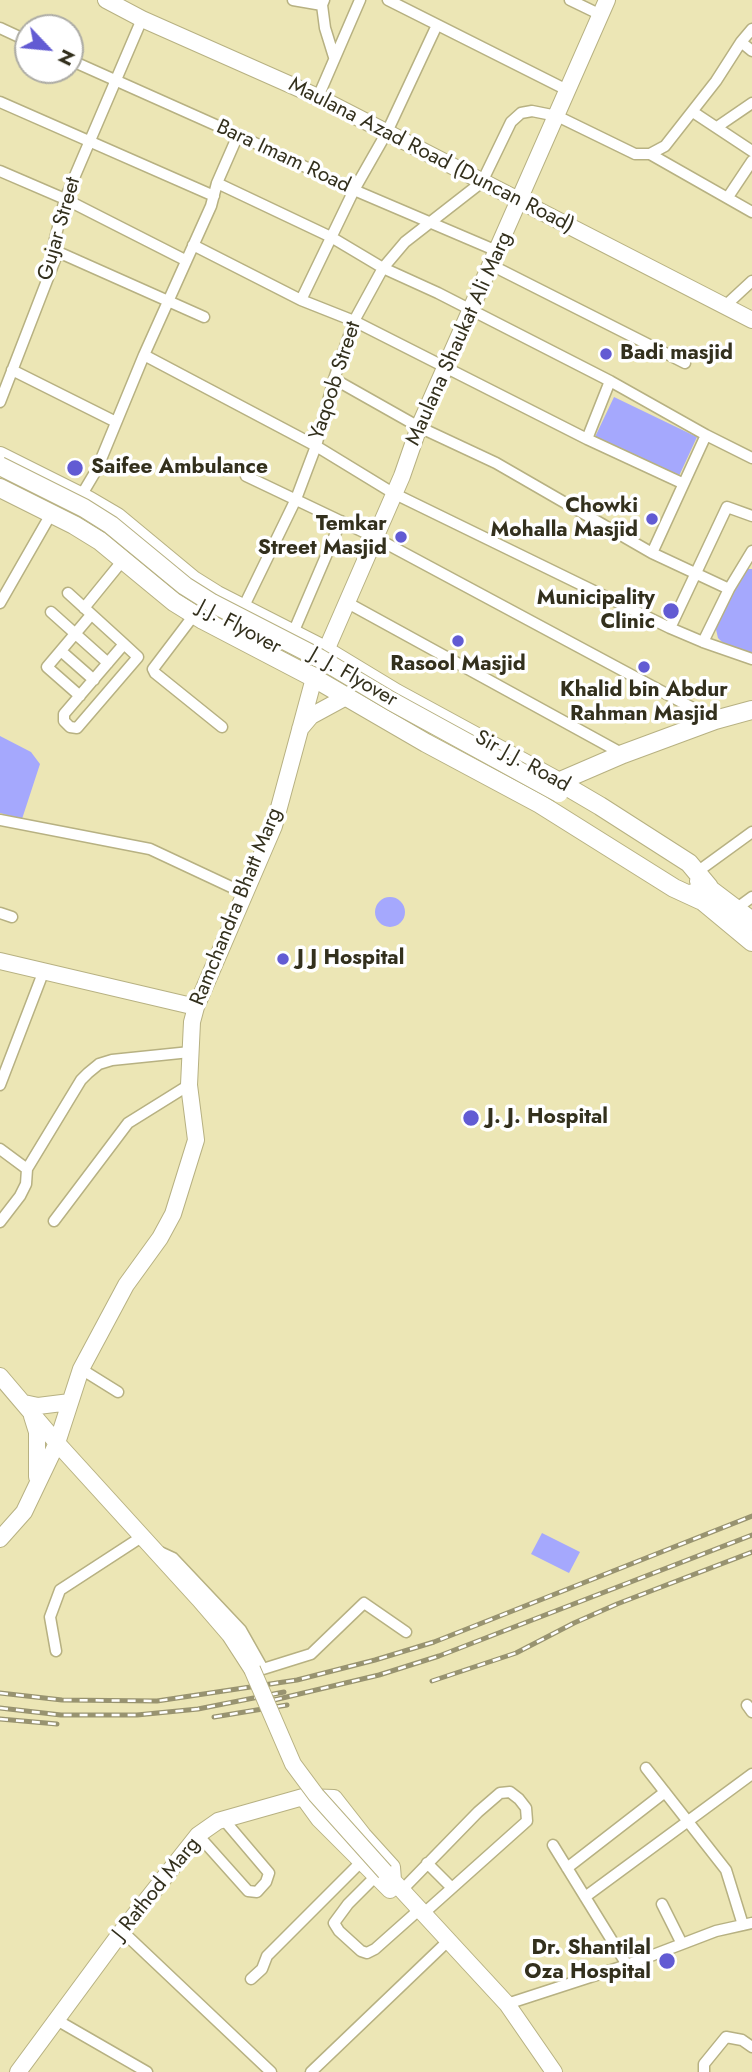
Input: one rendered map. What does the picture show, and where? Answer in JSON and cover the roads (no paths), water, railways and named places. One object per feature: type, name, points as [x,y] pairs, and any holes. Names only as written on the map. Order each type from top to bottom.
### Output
[{"type":"main road","name":"Sir J.J. Road","points":[[0,456],[82,496],[117,517],[193,580],[326,650],[558,793],[690,863],[697,872],[704,893],[674,888],[540,804],[415,737],[314,678],[194,615],[174,602],[100,541],[0,488]]},
{"type":"main road","name":"J. J. Flyover","points":[[0,466],[84,508],[111,525],[186,586],[212,603],[319,658],[558,793],[704,893]]},
{"type":"main road","name":"J.J. Flyover","points":[[0,478],[78,517],[105,534],[179,595],[207,612],[314,667],[386,710],[558,793]]},
{"type":"main road","points":[[558,793],[623,754],[715,720],[752,710]]},
{"type":"main road","points":[[704,893],[737,908],[752,921]]},
{"type":"main road","points":[[704,893],[752,942]]},
{"type":"street","name":"Maulana Azad Road (Duncan Road)","points":[[106,0],[142,19],[318,97],[752,320]]},
{"type":"street","points":[[293,0],[323,3],[325,28],[334,57]]},
{"type":"street","points":[[318,97],[360,0]]},
{"type":"street","points":[[388,0],[567,90]]},
{"type":"street","points":[[570,0],[604,8]]},
{"type":"street","name":"Maulana Shaukat Ali Marg","points":[[314,678],[402,476],[419,427],[604,8]]},
{"type":"street","name":"Gujar Street","points":[[0,402],[58,252],[53,247],[65,199],[142,19]]},
{"type":"street","points":[[301,300],[354,190],[387,132],[437,25]]},
{"type":"street","points":[[557,117],[635,154],[650,154],[665,146],[716,81],[752,29]]},
{"type":"street","points":[[741,42],[752,51]]},
{"type":"street","name":"Bara Imam Road","points":[[84,66],[354,190],[431,222],[685,363]]},
{"type":"street","points":[[0,102],[214,196]]},
{"type":"street","points":[[717,127],[752,103]]},
{"type":"street","name":"Yaqoob Street","points":[[243,608],[296,499],[316,446],[334,379],[354,321],[383,268],[405,242],[482,182],[511,122],[521,113],[532,111],[557,117]]},
{"type":"street","points":[[693,111],[752,151]]},
{"type":"street","points":[[82,496],[97,469],[238,135]]},
{"type":"street","points":[[650,154],[752,212]]},
{"type":"street","points":[[728,197],[752,161]]},
{"type":"street","points":[[0,171],[65,199],[186,260]]},
{"type":"street","points":[[217,183],[331,237],[383,268],[438,292],[752,458]]},
{"type":"street","points":[[193,245],[301,300],[354,321],[682,484]]},
{"type":"street","points":[[58,252],[204,317]]},
{"type":"street","points":[[725,306],[752,281]]},
{"type":"street","points":[[144,355],[316,446],[393,493],[670,628],[752,659]]},
{"type":"street","points":[[12,370],[116,422]]},
{"type":"street","points":[[334,379],[419,427],[496,463],[652,553],[729,589]]},
{"type":"street","points":[[587,439],[610,381]]},
{"type":"street","points":[[652,553],[706,435]]},
{"type":"street","points":[[246,476],[374,537],[715,720]]},
{"type":"street","points":[[670,628],[727,507],[752,516]]},
{"type":"street","points":[[0,603],[51,514]]},
{"type":"street","points":[[293,633],[341,521]]},
{"type":"street","points":[[703,642],[729,589],[749,565],[752,551]]},
{"type":"street","points":[[80,696],[47,667],[75,634],[123,560]]},
{"type":"street","points":[[68,593],[155,673],[222,727]]},
{"type":"street","points":[[346,601],[623,754]]},
{"type":"street","points":[[51,612],[108,663]]},
{"type":"street","points":[[153,669],[194,615]]},
{"type":"street","points":[[124,644],[63,718],[64,722],[77,728],[138,657]]},
{"type":"street","points":[[61,651],[106,695]]},
{"type":"street","name":"Ramchandra Bhatt Marg","points":[[0,1539],[24,1512],[57,1443],[81,1369],[126,1285],[160,1238],[173,1214],[196,1140],[189,1085],[192,1022],[244,892],[274,826],[314,678]]},
{"type":"street","points":[[299,732],[311,716],[346,697]]},
{"type":"street","points":[[0,820],[150,849],[244,892]]},
{"type":"street","points":[[697,872],[752,832]]},
{"type":"street","points":[[737,908],[752,897]]},
{"type":"street","points":[[0,913],[12,917]]},
{"type":"street","points":[[0,961],[196,1007]]},
{"type":"street","points":[[0,1085],[3,1070],[43,973]]},
{"type":"street","points":[[0,1222],[20,1196],[26,1184],[27,1169],[81,1080],[99,1064],[112,1060],[190,1052]]},
{"type":"street","points":[[54,1221],[128,1123],[189,1085]]},
{"type":"street","points":[[0,1149],[27,1169]]},
{"type":"street","points":[[81,1369],[118,1392]]},
{"type":"street","points":[[3,1386],[27,1407],[230,1635],[252,1669],[293,1764],[316,1795],[402,1892],[507,2004],[554,2072]]},
{"type":"street","points":[[27,1407],[70,1402]]},
{"type":"street","points":[[27,1407],[37,1432],[37,1484]]},
{"type":"street","points":[[57,1651],[50,1617],[60,1590],[143,1536]]},
{"type":"street","points":[[155,1550],[173,1558],[241,1630],[263,1670],[311,1654],[364,1603],[406,1632]]},
{"type":"street","points":[[507,2004],[627,1965],[716,1931],[747,1924],[726,1870],[646,1768]]},
{"type":"street","points":[[585,1897],[752,1774]]},
{"type":"street","points":[[427,1863],[402,1892],[375,1949],[367,1953],[361,1951],[339,1931],[334,1923],[348,1904],[402,1892],[451,1887],[527,1821],[526,1808],[519,1798],[510,1792],[500,1793],[427,1863]]},
{"type":"street","points":[[567,1868],[665,1792]]},
{"type":"street","points":[[303,1797],[319,1819],[362,1861],[402,1892]]},
{"type":"street","name":"J Rathod Marg","points":[[18,2072],[55,2019],[198,1835],[218,1821],[303,1797],[334,1798],[392,1867],[402,1892]]},
{"type":"street","points":[[198,1835],[248,1891],[257,1892],[266,1882],[269,1873],[224,1820]]},
{"type":"street","points":[[553,1845],[627,1965]]},
{"type":"street","points":[[251,1979],[262,1969],[267,1956],[362,1861]]},
{"type":"street","points":[[427,1863],[451,1887]]},
{"type":"street","points":[[663,1904],[682,1944]]},
{"type":"street","points":[[122,1931],[271,2072]]},
{"type":"street","points":[[311,2072],[448,1941]]},
{"type":"street","points":[[55,2019],[147,2072]]},
{"type":"street","points":[[704,2072],[704,2064],[726,2037],[742,2040],[752,2047]]},
{"type":"railway","points":[[0,1693],[62,1700],[157,1701],[297,1680],[434,1642],[752,1516]]},
{"type":"railway","points":[[274,1700],[379,1675],[439,1656],[752,1535]]},
{"type":"railway","points":[[432,1681],[516,1653],[617,1604],[752,1552]]},
{"type":"railway","points":[[0,1708],[61,1715],[137,1715],[198,1709],[284,1692]]},
{"type":"railway","points":[[214,1717],[287,1705]]},
{"type":"railway","points":[[0,1719],[57,1724]]},
{"type":"place","name":"Badi masjid","points":[[606,354]]},
{"type":"place","name":"Saifee Ambulance","points":[[75,468]]},
{"type":"place","name":"Chowki Mohalla Masjid","points":[[652,519]]},
{"type":"place","name":"Temkar Street Masjid","points":[[401,537]]},
{"type":"place","name":"Municipality Clinic","points":[[671,611]]},
{"type":"place","name":"Rasool Masjid","points":[[458,641]]},
{"type":"place","name":"Khalid bin Abdur Rahman Masjid","points":[[644,667]]},
{"type":"place","name":"J J Hospital","points":[[283,959]]},
{"type":"place","name":"J. J. Hospital","points":[[471,1118]]},
{"type":"place","name":"Dr. Shantilal Oza Hospital","points":[[667,1961]]}]
